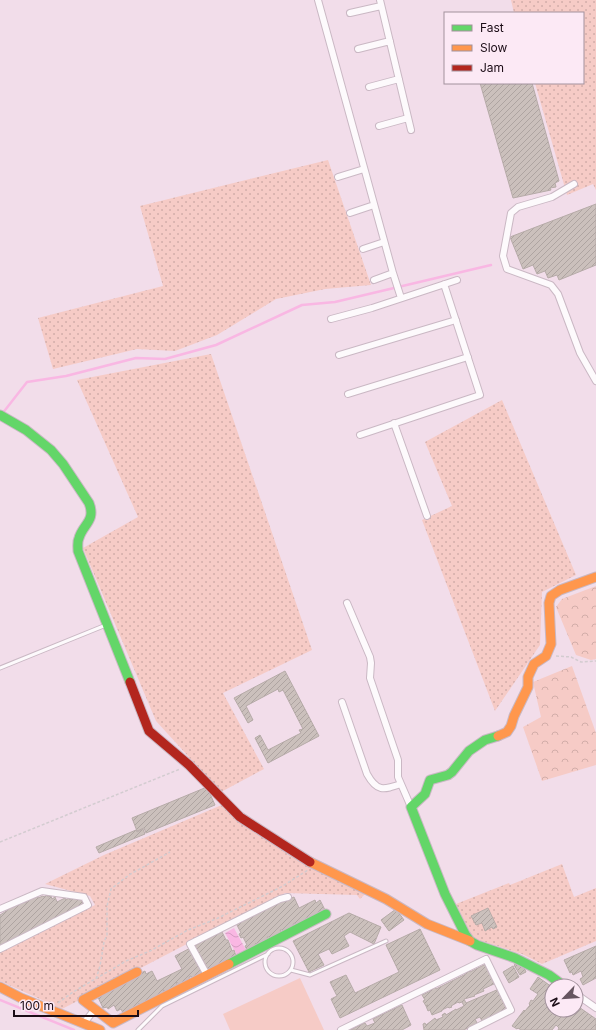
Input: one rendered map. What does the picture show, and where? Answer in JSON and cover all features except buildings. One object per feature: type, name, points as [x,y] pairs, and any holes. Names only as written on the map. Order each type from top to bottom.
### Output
[{"type":"street","points":[[318,0],[384,242],[401,298]]},
{"type":"street","points":[[350,13],[381,3],[411,130]]},
{"type":"street","points":[[358,49],[390,41]]},
{"type":"street","points":[[369,87],[399,79]]},
{"type":"street","points":[[379,126],[408,118]]},
{"type":"street","points":[[338,177],[364,169]]},
{"type":"street","points":[[574,184],[552,197],[518,207],[511,213],[503,256],[507,269],[551,285],[558,294],[580,353],[596,381]]},
{"type":"street","points":[[350,213],[374,205]]},
{"type":"street","points":[[363,250],[384,242]]},
{"type":"street","points":[[374,280],[393,273]]},
{"type":"street","points":[[331,319],[457,280]]},
{"type":"street","points":[[360,435],[480,395],[444,284]]},
{"type":"street","points":[[339,355],[456,320]]},
{"type":"street","points":[[348,394],[468,357]]},
{"type":"street","points":[[0,415],[42,442],[63,463],[91,507],[89,523],[79,536],[77,543],[78,551],[149,731],[189,765],[240,817],[308,861],[386,899],[427,924],[477,945],[516,958],[553,978]]},
{"type":"street","points":[[394,423],[428,516]]},
{"type":"street","points":[[411,807],[425,794],[430,780],[448,775],[452,772],[469,751],[477,744],[507,732],[528,686],[528,677],[534,664],[546,656],[551,644],[549,602],[551,596],[560,590],[596,577]]},
{"type":"street","points":[[347,603],[370,656],[370,678],[398,760],[398,778],[446,894],[470,941]]},
{"type":"street","points":[[342,702],[366,774],[372,783],[380,788],[386,789],[401,784]]},
{"type":"street","points":[[0,909],[42,891],[84,898],[88,905],[0,949]]},
{"type":"street","points":[[207,975],[190,944],[280,899],[288,897]]},
{"type":"street","points":[[137,972],[83,1000],[113,1022],[326,914]]},
{"type":"street","points":[[341,1030],[486,959],[511,1010],[471,1030]]},
{"type":"street","points":[[0,987],[21,998],[100,1030]]},
{"type":"street","points":[[584,1000],[596,1008]]},
{"type":"street","points":[[84,1023],[95,1009]]},
{"type":"lane","points":[[0,668],[107,624]]},
{"type":"lane","points":[[292,970],[310,976],[386,941]]},
{"type":"lane","points":[[138,1030],[162,1006],[268,954],[277,948],[285,949],[289,952],[293,959],[292,970],[286,975],[282,976],[274,976],[271,974],[265,963],[268,954]]},
{"type":"path","points":[[546,656],[571,657],[580,662],[596,661]]},
{"type":"path","points":[[0,842],[189,765]]},
{"type":"path","points":[[96,979],[104,942],[107,935],[107,906],[111,888],[129,875],[170,852]]},
{"type":"path","points":[[52,1010],[56,1004],[68,996],[126,961],[150,951],[188,930],[216,919],[281,887],[317,865]]},
{"type":"green space","points":[[511,0],[596,0],[596,190],[593,184],[567,195],[535,84],[584,84],[584,12],[514,12]]},
{"type":"green space","points":[[328,160],[371,285],[325,289],[276,299],[217,335],[175,351],[137,349],[53,369],[38,318],[163,286],[140,206]]},
{"type":"green space","points":[[211,354],[312,650],[223,693],[264,769],[221,792],[156,721],[83,548],[138,517],[77,380]]},
{"type":"green space","points":[[502,400],[576,575],[542,592],[540,645],[495,711],[422,520],[452,506],[425,442]]},
{"type":"green space","points":[[596,586],[596,659],[591,660],[576,655],[556,607],[562,599]]},
{"type":"green space","points":[[572,666],[596,733],[596,765],[542,781],[523,727],[541,717],[533,682]]},
{"type":"green space","points":[[224,804],[310,865],[365,894],[360,899],[357,895],[285,893],[62,1009],[0,981],[0,952],[95,905],[90,896],[45,884],[104,855]]},
{"type":"green space","points":[[562,864],[574,897],[596,888],[596,941],[542,964],[522,954],[473,938],[456,904],[509,883],[510,885]]},
{"type":"green space","points":[[300,978],[324,1030],[230,1030],[223,1014]]},
{"type":"water","points":[[234,928],[246,950],[237,955],[225,933]]},
{"type":"waterway","points":[[2,414],[27,382],[66,376],[136,358],[165,359],[216,345],[302,305],[335,302],[491,265]]},
{"type":"waterway","points":[[0,1000],[74,1030]]},
{"type":"traffic: fast","points":[[0,415],[26,430],[51,450],[63,464],[89,503],[91,514],[78,540],[78,551],[130,682]]},
{"type":"traffic: fast","points":[[498,736],[485,740],[469,751],[448,775],[430,780],[425,794],[411,807],[445,894],[470,941],[477,945],[515,958],[553,978]]},
{"type":"traffic: fast","points":[[229,964],[326,914]]},
{"type":"traffic: slow","points":[[498,736],[507,732],[511,726],[514,716],[528,687],[528,677],[534,664],[546,656],[551,644],[549,603],[551,596],[560,590],[596,577]]},
{"type":"traffic: slow","points":[[310,862],[386,899],[427,924],[470,941]]},
{"type":"traffic: slow","points":[[137,972],[83,1000],[113,1023],[229,964]]},
{"type":"traffic: slow","points":[[0,987],[21,998],[100,1030]]},
{"type":"traffic: jam","points":[[130,682],[149,731],[189,765],[240,817],[310,862]]}]
